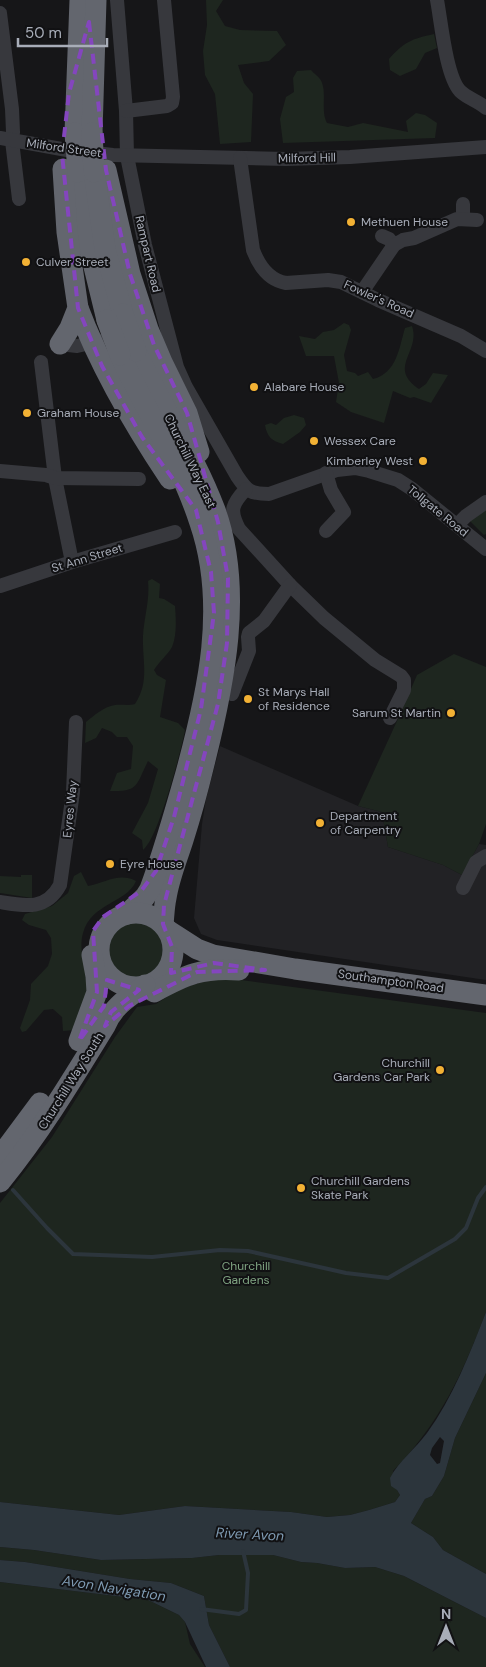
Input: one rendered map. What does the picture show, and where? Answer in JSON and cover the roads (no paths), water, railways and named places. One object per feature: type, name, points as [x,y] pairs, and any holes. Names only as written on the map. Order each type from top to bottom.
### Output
[{"type":"highway","name":"Churchill Way East","points":[[80,0],[86,59]]},
{"type":"highway","name":"Churchill Way East","points":[[96,0],[86,59],[83,134],[85,171],[105,249],[115,317],[169,451],[221,534],[228,578],[229,611],[226,660],[202,775],[166,897],[166,928]]},
{"type":"highway","points":[[83,134],[85,171],[70,259],[78,308],[102,366],[142,437],[170,479],[202,502]]},
{"type":"highway","points":[[85,171],[130,274],[148,329],[187,413],[201,460],[202,502]]},
{"type":"highway","points":[[60,344],[70,328],[78,308]]},
{"type":"highway","name":"Churchill Way East","points":[[127,914],[146,896],[156,871],[174,817],[203,700],[213,638],[214,600],[205,540],[202,502]]},
{"type":"highway","points":[[79,1041],[96,992],[96,976],[91,950],[93,931],[103,917],[141,891],[156,871]]},
{"type":"highway","points":[[127,914],[145,914],[166,928],[172,947],[172,958],[164,974],[145,985],[136,987],[120,984],[106,973],[99,956],[101,938],[106,927],[127,914]]},
{"type":"highway","name":"Southampton Road","points":[[166,928],[191,946],[208,954],[486,995]]},
{"type":"highway","name":"Southampton Road","points":[[164,974],[192,966],[214,963],[265,970],[295,968]]},
{"type":"highway","points":[[105,1026],[129,1006],[165,986],[197,972],[215,969],[265,970]]},
{"type":"highway","name":"Churchill Way South","points":[[0,1157],[28,1121],[95,1019],[103,1002],[107,986],[106,973]]},
{"type":"highway","name":"Churchill Way South","points":[[0,1182],[48,1118],[114,1010],[145,985]]},
{"type":"street","name":"Rampart Road","points":[[117,0],[128,156],[145,245],[177,367],[186,387],[246,489]]},
{"type":"street","points":[[126,111],[167,106],[172,103],[164,0]]},
{"type":"street","points":[[437,0],[450,72],[456,86],[461,92],[486,108]]},
{"type":"street","points":[[0,14],[12,109],[13,132],[6,139],[19,199]]},
{"type":"street","name":"Milford Street","points":[[6,139],[68,150],[128,156]]},
{"type":"street","name":"Milford Hill","points":[[128,156],[286,159],[350,157],[486,147]]},
{"type":"street","name":"Fowler's Road","points":[[240,158],[250,237],[257,260],[262,268],[280,282],[294,284],[336,280],[348,284],[461,336],[486,351]]},
{"type":"street","points":[[463,204],[463,219]]},
{"type":"street","points":[[362,292],[394,245],[457,219],[477,220]]},
{"type":"street","points":[[382,236],[389,239],[394,245]]},
{"type":"street","points":[[60,344],[77,346],[148,329]]},
{"type":"street","points":[[41,362],[55,478],[72,562]]},
{"type":"street","name":"Tollgate Road","points":[[246,489],[258,494],[269,494],[326,473],[355,468],[398,480],[412,489],[486,549]]},
{"type":"street","points":[[0,471],[46,475],[55,478],[139,479]]},
{"type":"street","points":[[326,473],[331,490],[344,512],[326,531]]},
{"type":"street","points":[[246,489],[233,505],[232,512],[243,534],[290,585],[348,639],[404,680],[404,690],[390,718]]},
{"type":"street","points":[[457,526],[466,516],[486,502]]},
{"type":"street","name":"St Ann Street","points":[[0,586],[72,562],[175,532]]},
{"type":"street","points":[[232,694],[248,655],[249,633],[264,621],[290,585]]},
{"type":"street","name":"Eyres Way","points":[[0,902],[28,906],[46,901],[55,894],[60,885],[72,801],[76,722]]},
{"type":"street","points":[[463,888],[476,862],[486,856]]},
{"type":"water","name":"River Avon","points":[[486,1312],[486,1373],[455,1438],[444,1476],[432,1496],[425,1499],[411,1523],[433,1537],[443,1550],[486,1574],[486,1618],[404,1576],[375,1567],[345,1568],[301,1562],[273,1555],[219,1555],[192,1558],[101,1560],[0,1547],[0,1502],[119,1515],[185,1506],[291,1512],[327,1517],[350,1515],[395,1502],[400,1495],[391,1486],[390,1478],[427,1433],[445,1405]],"holes":[[[440,1437],[444,1441],[440,1463],[437,1464],[430,1455],[432,1448]]]},
{"type":"water","name":"Avon Navigation","points":[[0,1560],[25,1562],[130,1579],[171,1583],[204,1596],[209,1625],[230,1667],[206,1667],[185,1622],[179,1615],[148,1600],[0,1582]]},
{"type":"waterway","points":[[13,1190],[73,1254],[152,1257],[220,1250],[248,1251],[346,1273],[388,1278],[455,1239],[466,1228],[478,1198],[486,1187]]},
{"type":"waterway","points":[[201,1609],[239,1614],[246,1610],[248,1573],[243,1551]]},
{"type":"place","name":"Methuen House","points":[[351,222]]},
{"type":"place","name":"Culver Street","points":[[26,262]]},
{"type":"place","name":"Alabare House","points":[[254,387]]},
{"type":"place","name":"Graham House","points":[[27,413]]},
{"type":"place","name":"Wessex Care","points":[[314,441]]},
{"type":"place","name":"Kimberley West","points":[[423,461]]},
{"type":"place","name":"St Marys Hall of Residence","points":[[248,699]]},
{"type":"place","name":"Sarum St Martin","points":[[451,713]]},
{"type":"place","name":"Department of Carpentry","points":[[320,823]]},
{"type":"place","name":"Eyre House","points":[[110,864]]},
{"type":"place","name":"Churchill Gardens Car Park","points":[[440,1070]]},
{"type":"place","name":"Churchill Gardens Skate Park","points":[[301,1188]]},
{"type":"park label","name":"Churchill Gardens","points":[[246,1273]]}]
